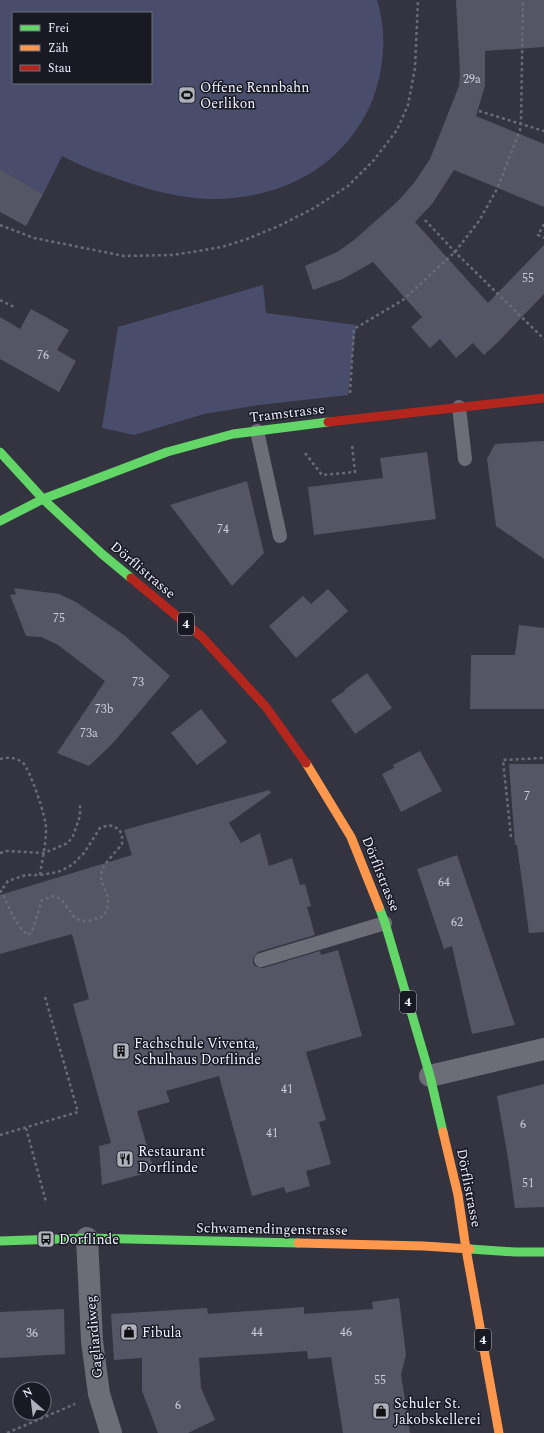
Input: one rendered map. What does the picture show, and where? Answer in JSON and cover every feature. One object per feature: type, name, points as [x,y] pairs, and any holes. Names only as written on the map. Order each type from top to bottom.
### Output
[{"type":"main road","name":"Tramstrasse","points":[[0,521],[43,499],[168,452],[233,434],[349,419],[544,398]]},
{"type":"main road","name":"Dörflistrasse","points":[[0,452],[43,499],[102,554],[202,637],[266,707],[310,768],[351,837],[385,923],[430,1076],[458,1195],[498,1432]]},
{"type":"main road","name":"Schwamendingenstrasse","points":[[0,1241],[87,1238],[424,1246],[515,1252],[544,1252]]},
{"type":"street","points":[[430,1076],[544,1049]]},
{"type":"street","name":"Gagliardiweg","points":[[87,1238],[92,1341],[99,1394],[111,1433]]},
{"type":"lane","points":[[459,407],[465,459]]},
{"type":"lane","points":[[257,431],[280,536]]},
{"type":"lane","points":[[261,960],[343,942],[385,923]]},
{"type":"path","points":[[0,225],[34,238],[124,256],[173,255],[222,247],[247,239],[281,225],[314,208],[348,186],[374,160],[397,130],[408,105],[415,68],[418,0]]},
{"type":"path","points":[[349,398],[354,329],[403,300],[455,252],[480,221],[497,189],[520,130],[521,123],[523,0]]},
{"type":"path","points":[[479,111],[544,130]]},
{"type":"path","points":[[425,220],[455,252],[544,339]]},
{"type":"path","points":[[544,224],[538,235],[544,238]]},
{"type":"path","points":[[0,300],[16,308]]},
{"type":"path","points":[[304,452],[322,475],[355,472],[351,439]]},
{"type":"path","points":[[0,759],[8,757],[15,759],[24,764],[30,774],[47,827],[40,875]]},
{"type":"path","points":[[511,837],[503,760],[544,758]]},
{"type":"path","points":[[0,853],[7,851],[44,853],[68,843],[73,836],[80,816],[80,805]]},
{"type":"path","points":[[109,825],[119,829],[122,835],[122,844],[102,871],[102,880],[109,902],[104,916],[89,921],[82,921],[75,918],[61,899],[53,896],[42,900],[32,932],[28,935],[22,930],[14,919],[0,891],[8,881],[26,875],[40,875],[58,872],[72,865],[84,853],[100,828],[109,825]]},
{"type":"path","points":[[0,1135],[78,1112],[45,996]]},
{"type":"path","points":[[26,1128],[46,1202]]},
{"type":"path","points":[[7,1433],[99,1394]]},
{"type":"shaded area","name":"Offene Rennbahn Oerlikon","points":[[0,0],[377,0],[383,26],[383,54],[379,81],[375,94],[357,128],[342,148],[324,164],[304,177],[282,187],[259,194],[234,198],[209,199],[185,197],[127,182],[88,168],[62,156],[43,194],[0,169]]},
{"type":"shaded area","points":[[263,285],[266,313],[356,325],[348,395],[259,405],[204,414],[134,435],[102,428],[118,327]]},
{"type":"building","points":[[456,0],[544,0],[544,47],[485,51],[485,86],[476,116],[544,144],[544,207],[454,170],[432,204],[415,222],[488,303],[544,245],[544,294],[484,355],[473,343],[456,358],[440,339],[430,348],[411,327],[422,317],[373,262],[343,279],[313,290],[305,266],[337,252],[354,240],[397,202],[414,183],[430,159],[459,86],[460,74]]},
{"type":"building","points":[[0,169],[43,194],[26,226],[0,212]]},
{"type":"building","points":[[31,309],[69,330],[57,350],[76,361],[59,392],[0,359],[0,317],[20,329]]},
{"type":"building","points":[[544,441],[544,559],[496,526],[487,459],[495,444]]},
{"type":"building","points":[[427,452],[436,519],[314,535],[308,487],[383,478],[380,458]]},
{"type":"building","points":[[247,481],[264,553],[232,586],[170,505]]},
{"type":"building","points":[[14,588],[59,594],[76,602],[124,635],[170,676],[112,744],[89,766],[57,753],[105,681],[58,645],[41,637],[26,636],[10,595],[16,594]]},
{"type":"building","points":[[328,589],[348,611],[296,658],[269,626],[303,596],[311,604]]},
{"type":"building","points":[[519,625],[544,628],[544,709],[470,709],[471,655],[515,655]]},
{"type":"building","points":[[367,673],[392,708],[355,734],[331,700],[345,691],[344,690]]},
{"type":"building","points":[[201,709],[227,742],[197,765],[171,733]]},
{"type":"building","points":[[420,751],[442,791],[401,812],[382,774],[394,768],[393,765]]},
{"type":"building","points":[[509,764],[544,764],[544,932],[529,933],[517,845],[515,845]]},
{"type":"building","points":[[269,790],[271,793],[229,823],[241,843],[260,833],[269,866],[292,858],[300,885],[305,884],[311,906],[307,907],[315,935],[258,952],[253,958],[253,963],[255,966],[263,968],[320,951],[321,955],[338,950],[362,1036],[306,1052],[326,1120],[319,1122],[331,1164],[306,1171],[310,1186],[286,1193],[284,1187],[252,1196],[219,1076],[166,1091],[170,1102],[137,1111],[154,1171],[102,1185],[99,1146],[111,1143],[73,1004],[89,999],[72,934],[0,954],[0,895],[132,855],[124,830]]},
{"type":"building","points":[[457,855],[515,1025],[472,1034],[452,946],[444,949],[417,869]]},
{"type":"building","points":[[544,1084],[544,1207],[515,1208],[497,1096]]},
{"type":"building","points":[[399,1298],[406,1355],[401,1374],[410,1433],[343,1433],[331,1357],[308,1359],[307,1351],[199,1358],[201,1388],[215,1420],[188,1433],[158,1433],[142,1391],[142,1358],[114,1360],[111,1314],[207,1308],[208,1314],[304,1307],[304,1314],[373,1309],[372,1302]]},
{"type":"building","points":[[64,1309],[65,1354],[0,1358],[0,1312]]},
{"type":"traffic: fast","points":[[43,499],[167,452],[233,434],[328,422]]},
{"type":"traffic: fast","points":[[0,452],[43,499],[102,554],[131,578]]},
{"type":"traffic: fast","points":[[0,521],[43,499]]},
{"type":"traffic: fast","points":[[379,907],[430,1076],[443,1132]]},
{"type":"traffic: fast","points":[[0,1241],[87,1238],[298,1243]]},
{"type":"traffic: fast","points":[[470,1249],[544,1252]]},
{"type":"traffic: slow","points":[[306,763],[351,837],[379,907]]},
{"type":"traffic: slow","points":[[443,1132],[458,1195],[466,1249],[499,1433]]},
{"type":"traffic: slow","points":[[298,1243],[424,1246],[470,1249]]},
{"type":"traffic: jam","points":[[328,422],[544,398]]},
{"type":"traffic: jam","points":[[131,578],[202,637],[266,707],[306,763]]},
{"type":"place","name":"Offene Rennbahn Oerlikon","points":[[187,95]]},
{"type":"place","name":"Fachschule Viventa, Schulhaus Dorflinde","points":[[121,1051]]},
{"type":"place","name":"Restaurant Dorflinde","points":[[125,1159]]},
{"type":"place","name":"Dorflinde","points":[[46,1239]]},
{"type":"place","name":"Fibula","points":[[129,1332]]},
{"type":"place","name":"Schuler St. Jakobskellerei","points":[[381,1411]]}]
